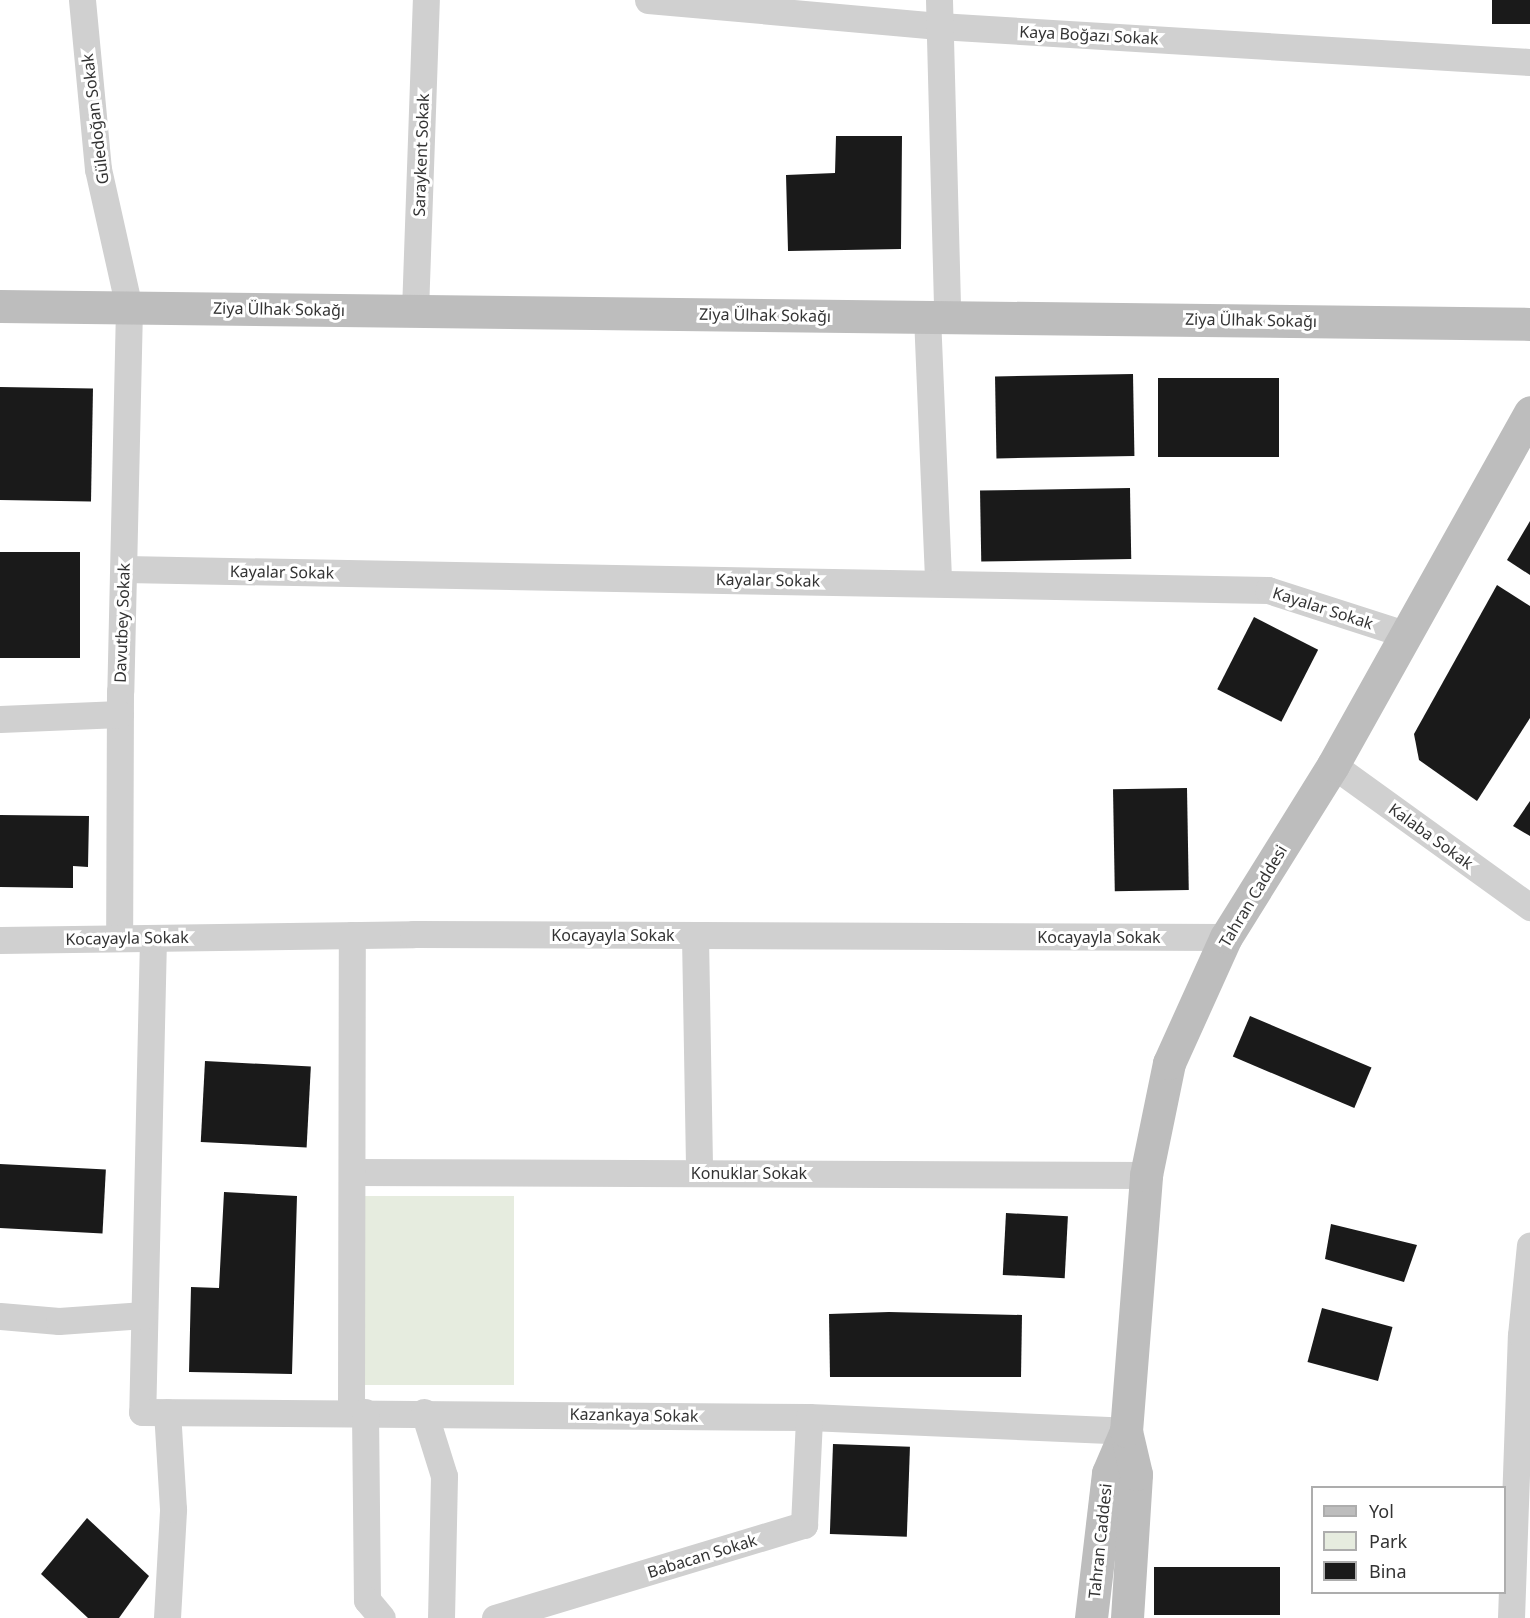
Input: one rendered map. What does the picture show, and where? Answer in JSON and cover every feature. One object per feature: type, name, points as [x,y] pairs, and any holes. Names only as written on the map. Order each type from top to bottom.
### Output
[{"type":"street","name":"Güledoğan Sokak","points":[[82,0],[99,169],[129,308]]},
{"type":"street","name":"Saraykent Sokak","points":[[415,311],[426,0]]},
{"type":"street","name":"Kaya Boğazı Sokak","points":[[648,0],[939,13],[1530,62]]},
{"type":"street","points":[[938,583],[939,13]]},
{"type":"street","name":"Ziya Ülhak Sokağı","points":[[0,306],[1530,324]]},
{"type":"street","name":"Davutbey Sokak","points":[[119,938],[120,714],[129,308]]},
{"type":"street","name":"Tahran Caddesi","points":[[1127,1618],[1136,1474],[1126,1431],[1146,1175],[1169,1063],[1227,937],[1333,765],[1404,634],[1530,412]]},
{"type":"street","name":"Kayalar Sokak","points":[[125,569],[1268,590],[1404,634]]},
{"type":"street","points":[[0,718],[120,714]]},
{"type":"street","name":"Kalaba Sokak","points":[[1333,765],[1530,907]]},
{"type":"street","points":[[352,935],[351,1172],[358,1412],[367,1600],[382,1618]]},
{"type":"street","name":"Kocayayla Sokak","points":[[0,940],[352,935],[1227,937]]},
{"type":"street","points":[[695,936],[699,1172]]},
{"type":"street","points":[[153,938],[144,1315],[154,1412],[173,1509],[167,1618]]},
{"type":"street","name":"Konuklar Sokak","points":[[351,1172],[1146,1175]]},
{"type":"street","points":[[1511,1618],[1521,1335],[1530,1245]]},
{"type":"street","points":[[0,1316],[59,1321],[144,1315]]},
{"type":"street","name":"Kazankaya Sokak","points":[[154,1412],[424,1412],[809,1417],[1126,1431]]},
{"type":"street","points":[[424,1412],[444,1476],[441,1618]]},
{"type":"street","name":"Babacan Sokak","points":[[495,1618],[804,1525],[809,1417]]},
{"type":"street","name":"Tahran Caddesi","points":[[1091,1618],[1108,1473],[1126,1431]]},
{"type":"green space","points":[[364,1196],[514,1196],[514,1385],[364,1385]]},
{"type":"building","points":[[1492,0],[1530,0],[1530,24],[1492,24]]},
{"type":"building","points":[[836,136],[902,136],[901,249],[788,251],[786,175],[835,173]]},
{"type":"building","points":[[1133,374],[1134,456],[996,458],[995,376]]},
{"type":"building","points":[[1158,378],[1279,378],[1279,457],[1158,457]]},
{"type":"building","points":[[0,387],[93,389],[91,502],[0,500]]},
{"type":"building","points":[[1130,488],[1131,559],[981,562],[980,491]]},
{"type":"building","points":[[1530,521],[1530,575],[1507,560]]},
{"type":"building","points":[[0,552],[80,552],[80,658],[0,658]]},
{"type":"building","points":[[1497,585],[1530,606],[1530,718],[1477,801],[1419,760],[1414,734]]},
{"type":"building","points":[[1254,617],[1318,650],[1281,722],[1217,689]]},
{"type":"building","points":[[1187,788],[1189,890],[1115,891],[1113,789]]},
{"type":"building","points":[[1530,801],[1530,836],[1513,826]]},
{"type":"building","points":[[0,815],[89,816],[88,867],[73,866],[73,888],[0,887]]},
{"type":"building","points":[[1250,1016],[1372,1068],[1354,1108],[1233,1057]]},
{"type":"building","points":[[205,1061],[311,1067],[307,1147],[201,1142]]},
{"type":"building","points":[[0,1164],[106,1170],[103,1233],[0,1228]]},
{"type":"building","points":[[224,1192],[297,1196],[292,1374],[189,1372],[191,1287],[219,1288]]},
{"type":"building","points":[[1006,1213],[1068,1216],[1065,1278],[1003,1275]]},
{"type":"building","points":[[1331,1224],[1417,1245],[1404,1282],[1325,1259]]},
{"type":"building","points":[[1322,1308],[1393,1327],[1378,1381],[1308,1362]]},
{"type":"building","points":[[889,1312],[1022,1315],[1021,1377],[830,1377],[829,1314]]},
{"type":"building","points":[[833,1444],[910,1447],[907,1537],[830,1534]]},
{"type":"building","points":[[87,1518],[149,1576],[119,1618],[88,1618],[41,1574]]},
{"type":"building","points":[[1154,1567],[1280,1567],[1280,1615],[1154,1615]]}]
